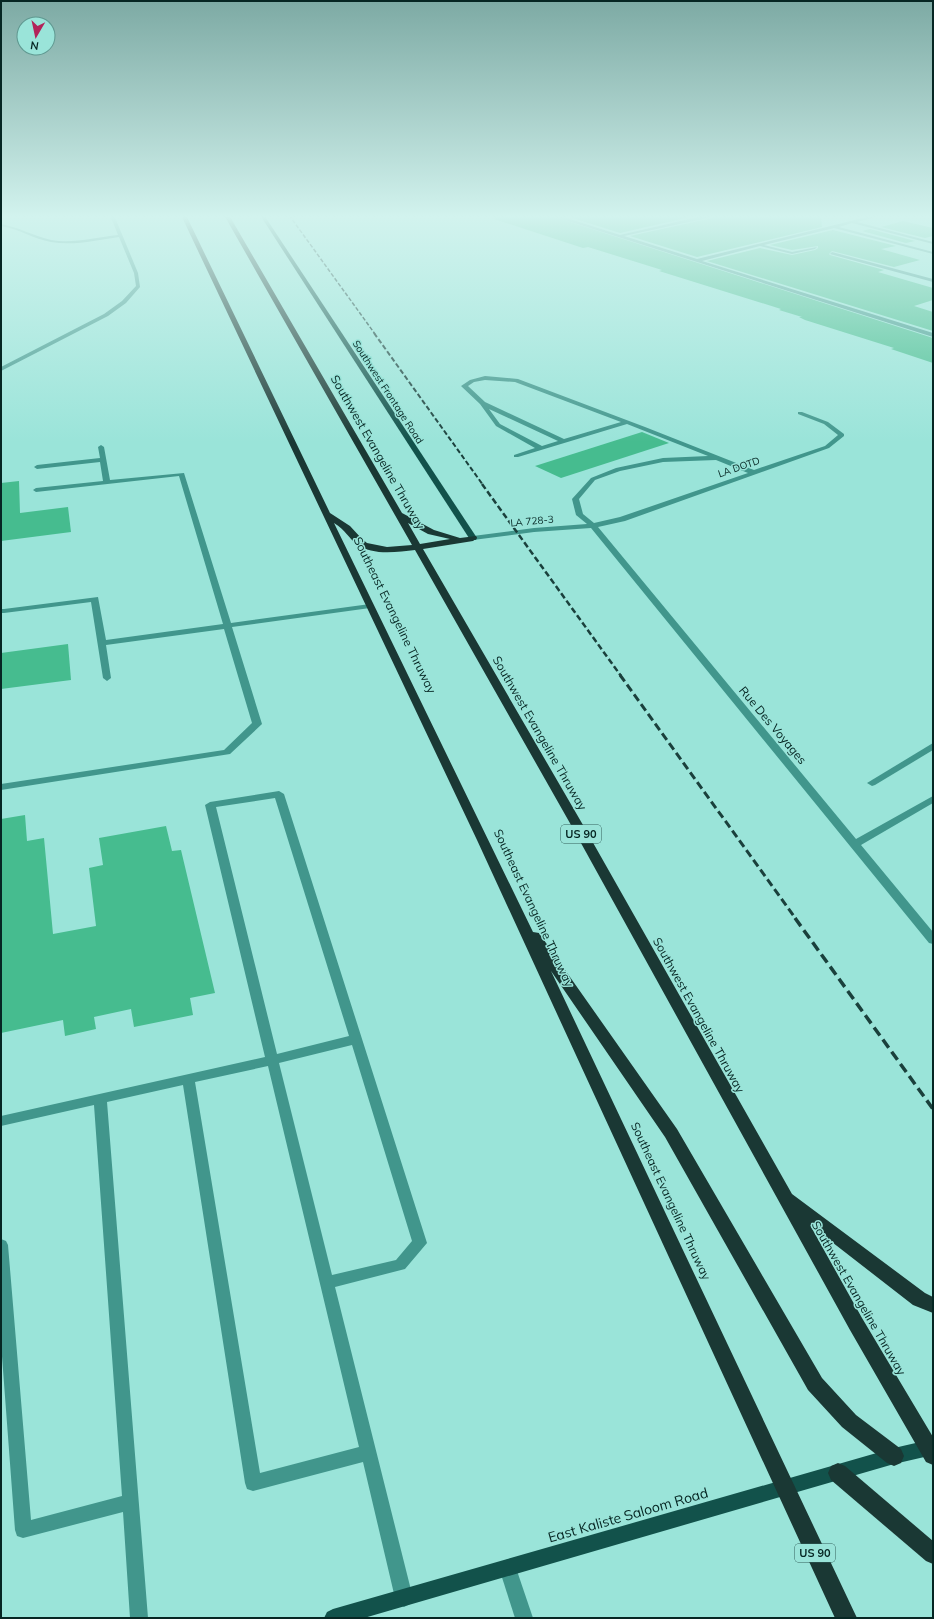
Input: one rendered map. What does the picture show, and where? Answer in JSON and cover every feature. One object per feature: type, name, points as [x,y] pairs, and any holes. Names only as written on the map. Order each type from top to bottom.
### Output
[{"type":"highway","name":"Southeast Evangeline Thruway","points":[[219,291],[515,908],[846,1618]]},
{"type":"highway","name":"Southwest Evangeline Thruway","points":[[269,291],[577,826],[856,1324],[932,1450]]},
{"type":"highway","points":[[398,514],[418,526],[440,535],[458,538],[473,538]]},
{"type":"highway","points":[[326,515],[348,529],[356,541],[369,548],[389,550],[473,538]]},
{"type":"highway","points":[[515,908],[671,1133],[815,1384],[850,1421],[894,1456]]},
{"type":"highway","points":[[785,1196],[919,1299],[933,1305]]},
{"type":"highway","points":[[838,1473],[933,1554]]},
{"type":"main road","name":"Southwest Frontage Road","points":[[311,291],[473,538]]},
{"type":"main road","name":"East Kaliste Saloom Road","points":[[333,1618],[894,1456],[932,1450]]},
{"type":"street","points":[[1,369],[103,317],[121,306],[135,291]]},
{"type":"street","points":[[794,291],[933,335]]},
{"type":"street","points":[[541,448],[498,425],[482,403],[464,386],[472,381],[485,378],[516,380],[755,473]]},
{"type":"street","points":[[482,403],[563,442]]},
{"type":"street","name":"LA DOTD","points":[[593,526],[622,519],[827,447],[842,435],[826,423],[800,413]]},
{"type":"street","points":[[516,456],[627,422]]},
{"type":"street","points":[[101,447],[108,482]]},
{"type":"street","name":"Rue Des Voyages","points":[[716,458],[663,460],[618,470],[593,479],[575,499],[580,516],[593,526],[933,940]]},
{"type":"street","points":[[37,467],[103,460]]},
{"type":"street","points":[[1,787],[227,752],[257,724],[182,474],[36,490]]},
{"type":"street","name":"LA 728-3","points":[[473,538],[528,531],[593,526]]},
{"type":"street","points":[[4,611],[95,600],[107,678]]},
{"type":"street","points":[[102,643],[370,606]]},
{"type":"street","points":[[872,783],[933,746]]},
{"type":"street","points":[[327,1282],[400,1265],[420,1243],[279,794],[210,805],[404,1598]]},
{"type":"street","points":[[855,844],[933,799]]},
{"type":"street","points":[[1,1121],[273,1060],[356,1039]]},
{"type":"street","points":[[188,1079],[253,1483],[368,1453]]},
{"type":"street","points":[[100,1099],[139,1618]]},
{"type":"street","points":[[1,1245],[23,1530],[131,1502]]},
{"type":"street","points":[[508,1568],[524,1618]]},
{"type":"building","points":[[722,291],[784,291],[933,338],[933,363],[891,349],[894,348],[805,320],[799,317],[802,317],[779,310],[781,309]]},
{"type":"building","points":[[802,291],[933,291],[933,300],[914,306],[933,312],[933,331]]},
{"type":"building","points":[[642,432],[669,443],[561,478],[535,466]]},
{"type":"building","points":[[19,481],[20,513],[68,507],[71,532],[1,541],[1,483]]},
{"type":"building","points":[[68,644],[71,680],[1,689],[1,653]]},
{"type":"building","points":[[25,815],[27,841],[44,838],[53,934],[96,926],[89,868],[103,865],[99,838],[166,826],[172,851],[181,850],[215,993],[190,998],[193,1015],[134,1027],[131,1009],[94,1017],[96,1029],[65,1036],[63,1020],[1,1033],[1,819]]},
{"type":"railway","points":[[344,291],[375,334]]},
{"type":"railway","points":[[374,333],[483,485]]},
{"type":"railway","points":[[482,484],[621,676]]},
{"type":"railway","points":[[620,675],[796,919]]},
{"type":"railway","points":[[795,918],[933,1109]]}]
